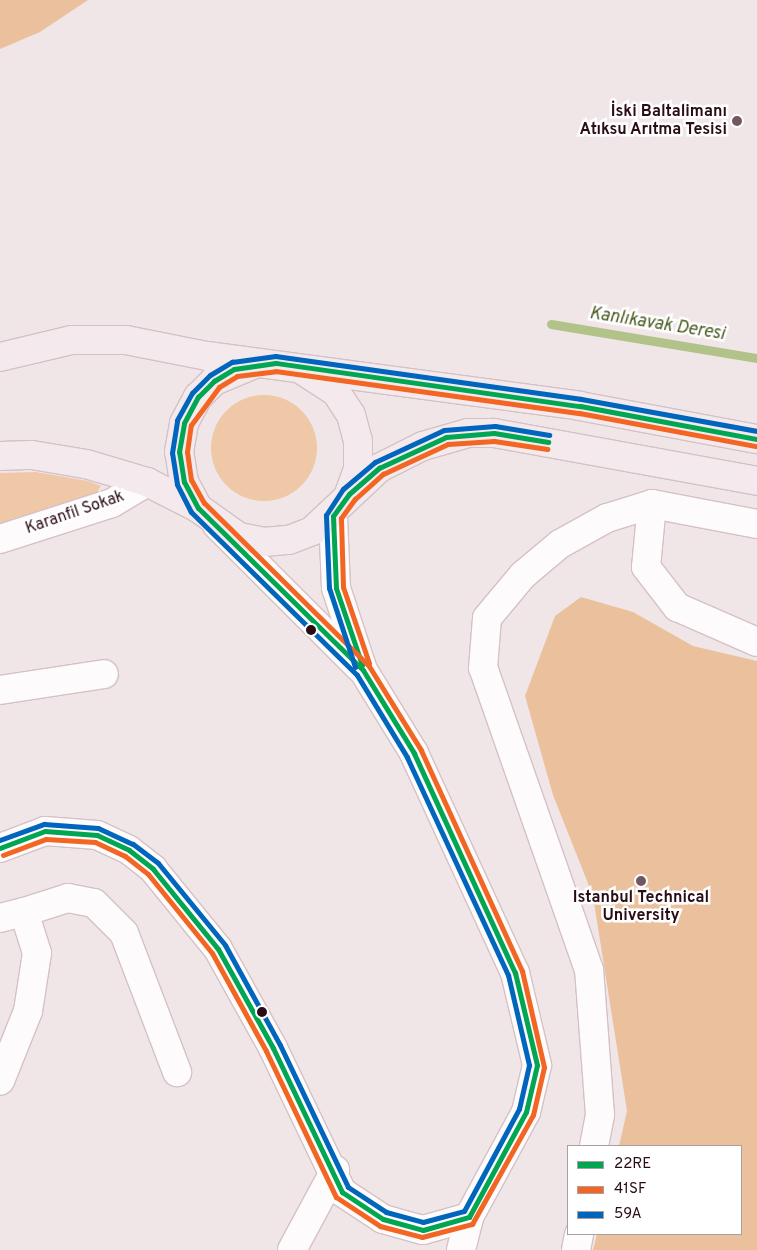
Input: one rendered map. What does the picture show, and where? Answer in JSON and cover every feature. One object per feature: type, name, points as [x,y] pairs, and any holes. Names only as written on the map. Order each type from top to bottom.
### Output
[{"type":"main road","points":[[0,357],[45,344],[101,339],[256,363],[289,365],[580,406],[757,439]]},
{"type":"main road","points":[[208,516],[184,482],[179,452],[184,423],[198,397],[214,381],[256,363]]},
{"type":"main road","points":[[0,456],[32,455],[86,464],[147,482],[247,539],[289,540],[333,516],[349,494],[358,468],[358,441],[351,415],[336,392],[314,375],[289,365]]},
{"type":"main road","points":[[349,494],[400,456],[468,433],[503,434],[757,481]]},
{"type":"street","name":"Karanfil Sokak","points":[[0,539],[112,503],[147,482]]},
{"type":"street","points":[[652,504],[646,567],[678,607],[757,642]]},
{"type":"street","points":[[594,1145],[600,1115],[589,970],[483,668],[486,618],[523,575],[560,544],[607,518],[652,504],[757,524]]},
{"type":"street","points":[[208,516],[363,670]]},
{"type":"street","points":[[333,516],[336,588],[363,670],[414,753],[515,973],[537,1065],[526,1112],[469,1217],[461,1250]]},
{"type":"street","points":[[0,690],[104,674]]},
{"type":"street","points":[[0,848],[44,831],[97,835],[128,850],[153,869],[218,949],[335,1170],[342,1192],[416,1240],[469,1217]]},
{"type":"street","points":[[0,1081],[28,1011],[37,953],[12,915],[68,898],[94,903],[124,933],[177,1072]]},
{"type":"street","points":[[292,1250],[335,1170]]},
{"type":"street","points":[[576,1250],[579,1235]]},
{"type":"shaded area","points":[[0,0],[88,0],[40,32],[0,49]]},
{"type":"shaded area","points":[[264,395],[284,399],[302,410],[313,428],[317,448],[313,468],[302,486],[284,497],[264,501],[244,497],[226,486],[215,468],[211,448],[215,428],[226,410],[244,399]]},
{"type":"shaded area","points":[[36,472],[88,481],[101,486],[97,492],[0,527],[0,473]]},
{"type":"shaded area","points":[[581,597],[633,612],[693,646],[757,661],[757,1250],[593,1250],[597,1235],[742,1235],[742,1145],[619,1145],[627,1111],[593,896],[553,795],[525,696],[555,616]]},
{"type":"waterway","name":"Kanlıkavak Deresi","points":[[551,324],[757,358]]},
{"type":"transit line","name":"59A","points":[[0,840],[44,824],[98,828],[133,844],[158,863],[225,945],[280,1045],[348,1187],[386,1212],[423,1222],[464,1211],[519,1109],[529,1065],[508,975],[407,757],[357,675],[191,512],[177,484],[172,453],[177,420],[192,393],[210,375],[232,362],[276,356],[581,399],[757,431]]},
{"type":"transit line","name":"22RE","points":[[0,848],[45,831],[97,835],[129,850],[153,869],[218,949],[273,1048],[342,1192],[383,1219],[423,1230],[469,1217],[526,1112],[537,1065],[515,973],[414,753],[363,670],[198,508],[184,482],[179,452],[184,423],[198,397],[214,381],[234,369],[276,363],[580,406],[757,439]]},
{"type":"transit line","name":"41SF","points":[[3,855],[46,839],[95,842],[125,856],[148,874],[212,953],[266,1051],[336,1197],[380,1226],[422,1237],[472,1224],[533,1115],[544,1067],[522,971],[421,750],[369,666],[204,503],[191,480],[187,452],[191,425],[219,387],[237,376],[276,371],[579,413],[756,446]]},
{"type":"transit line","name":"59A","points":[[355,667],[329,588],[326,515],[343,489],[375,462],[444,430],[495,426],[549,435]]},
{"type":"transit line","name":"22RE","points":[[362,665],[336,588],[333,516],[349,494],[379,468],[446,437],[494,433],[548,442]]},
{"type":"transit line","name":"41SF","points":[[369,663],[343,587],[341,518],[355,499],[383,474],[448,444],[494,441],[547,449]]},
{"type":"place","name":"İski Baltalimanı Atıksu Arıtma Tesisi","points":[[737,121]]},
{"type":"place","name":"Istanbul Technical University","points":[[641,881]]}]
